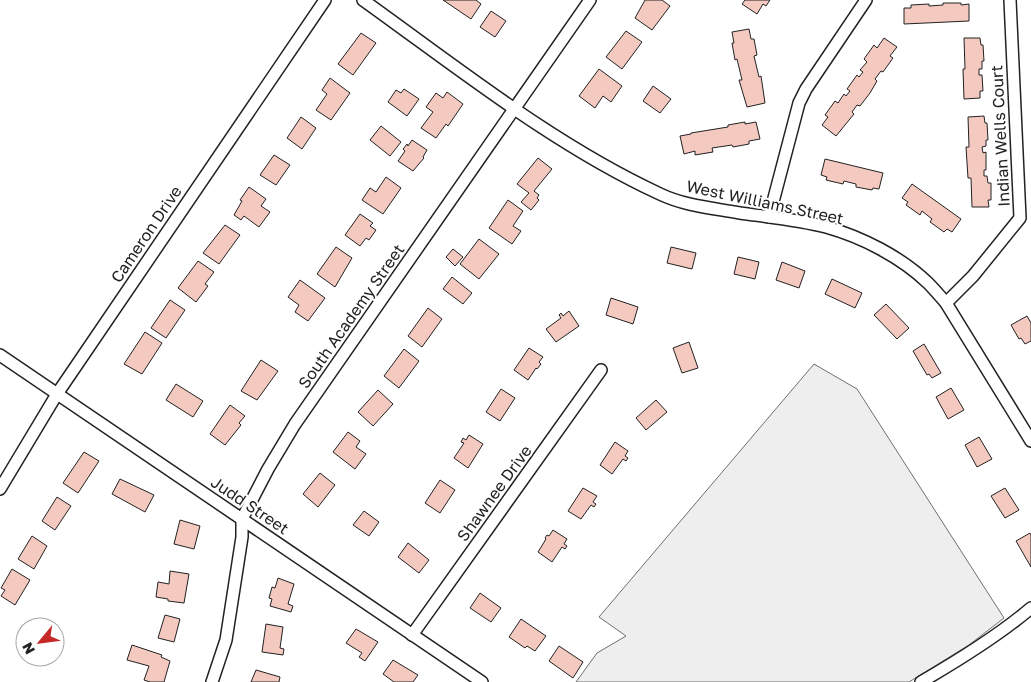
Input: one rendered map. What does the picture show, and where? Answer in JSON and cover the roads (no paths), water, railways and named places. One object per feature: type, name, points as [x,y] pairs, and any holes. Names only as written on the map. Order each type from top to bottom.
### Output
[{"type":"street","name":"Cameron Drive","points":[[0,489],[57,394],[325,0]]},
{"type":"street","name":"West Williams Street","points":[[363,0],[516,109],[581,153],[625,178],[663,196],[696,206],[826,227],[858,239],[889,254],[928,283],[946,303],[1031,441]]},
{"type":"street","name":"South Academy Street","points":[[212,682],[226,640],[242,537],[242,519],[268,469],[295,424],[516,109],[590,0]]},
{"type":"street","points":[[769,217],[799,103],[806,89],[866,0]]},
{"type":"street","name":"Indian Wells Court","points":[[946,303],[973,276],[1020,218],[1010,0]]},
{"type":"street","name":"Judd Street","points":[[0,355],[482,682]]},
{"type":"street","name":"Shawnee Drive","points":[[412,635],[602,370]]},
{"type":"street","points":[[921,682],[1011,625],[1031,608]]}]
